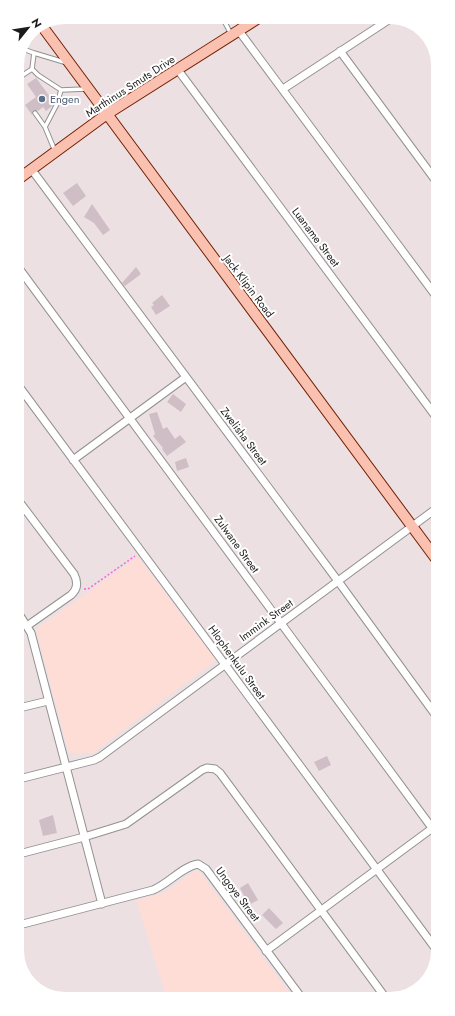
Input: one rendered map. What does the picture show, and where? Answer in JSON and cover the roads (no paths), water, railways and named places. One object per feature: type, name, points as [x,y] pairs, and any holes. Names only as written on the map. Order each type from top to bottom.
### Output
[{"type":"street","name":"Marthinus Smuts Drive","points":[[24,175],[107,114],[250,24]]},
{"type":"street","points":[[283,89],[382,24]]},
{"type":"street","points":[[236,33],[283,89],[431,289]]},
{"type":"street","name":"Jack Klipin Road","points":[[48,35],[431,552]]},
{"type":"street","points":[[340,51],[431,174]]},
{"type":"street","name":"Luaname Street","points":[[178,70],[431,410]]},
{"type":"street","name":"Zwelisha Street","points":[[32,170],[338,581],[431,709]]},
{"type":"street","name":"Zulwane Street","points":[[24,275],[281,623],[431,821]]},
{"type":"street","points":[[73,460],[186,377]]},
{"type":"street","name":"Hlophenkulu Street","points":[[24,393],[431,942]]},
{"type":"street","points":[[24,508],[74,574],[77,583],[76,588],[71,595],[27,626]]},
{"type":"street","name":"Immink Street","points":[[24,778],[94,760],[100,757],[431,512]]},
{"type":"street","points":[[24,622],[31,633],[102,904]]},
{"type":"street","points":[[24,707],[48,700]]},
{"type":"street","points":[[24,853],[84,837],[130,822],[202,770],[211,768],[215,769],[220,773],[382,992]]},
{"type":"street","points":[[266,951],[431,829]]},
{"type":"street","name":"Ungoye Street","points":[[24,924],[153,890],[189,867],[201,865],[206,869],[297,992]]},
{"type":"lane","points":[[228,24],[236,33]]},
{"type":"lane","points":[[27,50],[67,62]]},
{"type":"lane","points":[[32,70],[34,53]]},
{"type":"lane","points":[[24,75],[32,70]]},
{"type":"lane","points":[[32,70],[61,90],[88,89]]},
{"type":"lane","points":[[45,126],[57,104],[61,90]]},
{"type":"lane","points":[[35,113],[45,126],[56,152]]},
{"type":"place","name":"Engen","points":[[42,99]]}]
